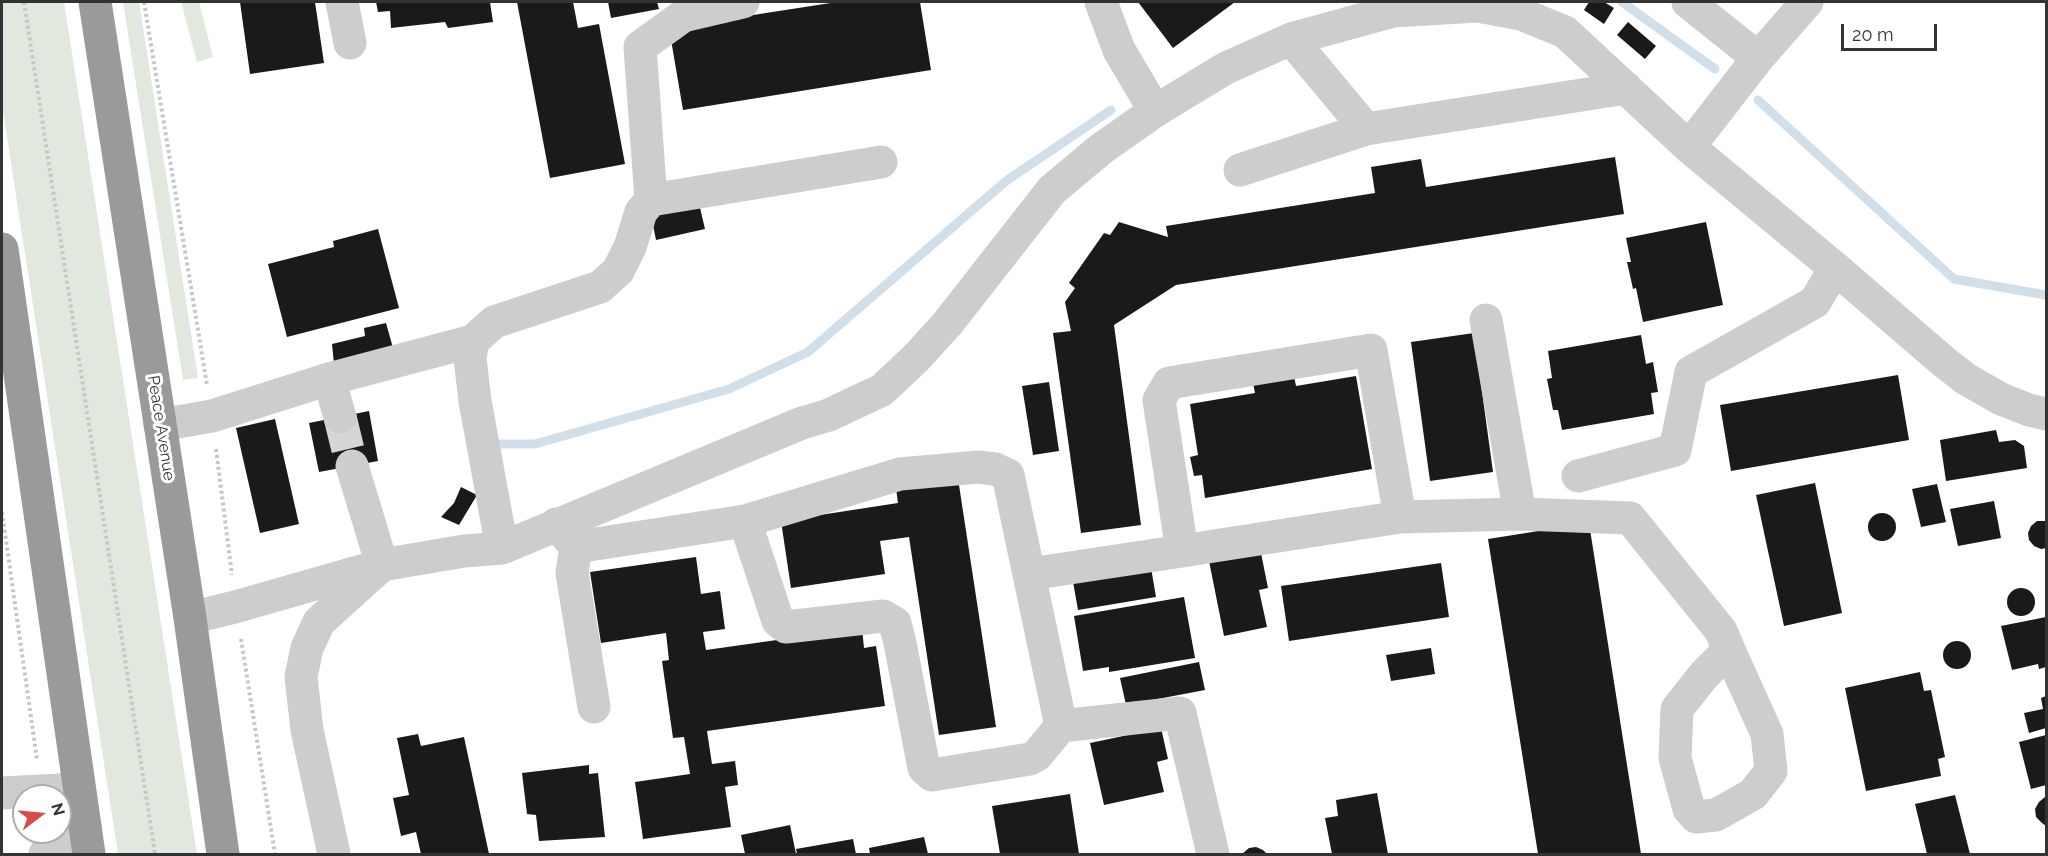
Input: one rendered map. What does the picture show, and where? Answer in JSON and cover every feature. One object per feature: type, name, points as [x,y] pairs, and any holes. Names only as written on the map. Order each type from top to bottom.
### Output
[{"type":"highway","name":"Peace Avenue","points":[[95,2],[190,618],[223,855]]},
{"type":"highway","points":[[2,249],[87,840]]},
{"type":"street","points":[[342,2],[350,43]]},
{"type":"street","points":[[651,200],[640,47],[683,16],[742,2]]},
{"type":"street","points":[[1101,2],[1119,50],[1155,111]]},
{"type":"street","points":[[1688,2],[1758,58]]},
{"type":"street","points":[[1689,147],[1758,58],[1807,2]]},
{"type":"street","points":[[566,535],[802,423],[829,415],[882,390],[947,324],[1052,190],[1101,149],[1155,111],[1226,68],[1291,39],[1393,10],[1478,6],[1521,14],[1565,32],[1689,147],[1835,268],[1921,344],[1966,379],[2015,405],[2046,414]]},
{"type":"street","points":[[1291,39],[1366,129]]},
{"type":"street","points":[[1240,170],[1366,129],[1626,88]]},
{"type":"street","points":[[160,425],[212,416],[329,379],[473,341],[494,322],[600,287],[618,271],[630,248],[641,212],[651,200],[881,162]]},
{"type":"street","points":[[1578,476],[1675,450],[1691,372],[1815,302],[1835,268]]},
{"type":"street","points":[[1486,320],[1520,514]]},
{"type":"street","points":[[473,341],[470,358],[475,400],[502,548]]},
{"type":"street","points":[[1182,551],[1159,400],[1169,383],[1371,350],[1400,517]]},
{"type":"street","points":[[329,379],[340,417]]},
{"type":"street","points":[[352,466],[382,565]]},
{"type":"street","points":[[190,618],[382,565],[464,551],[502,548],[566,535],[745,521],[900,474],[978,467],[995,469],[1008,475],[1061,726]]},
{"type":"street","points":[[1030,574],[1400,517],[1520,514],[1630,519],[1721,631],[1730,650]]},
{"type":"street","points":[[745,521],[778,621],[786,627],[883,616],[895,623],[924,768],[932,775],[1030,759],[1061,726],[1180,713],[1213,855]]},
{"type":"street","points":[[566,535],[594,707]]},
{"type":"street","points":[[334,855],[308,730],[301,678],[307,648],[319,622],[382,565]]},
{"type":"street","points":[[72,789],[79,789]]},
{"type":"street","points":[[45,855],[87,840]]},
{"type":"path","points":[[24,2],[154,855]]},
{"type":"path","points":[[2,512],[41,784]]},
{"type":"shaded area","points":[[2,2],[64,2],[197,854],[118,854],[2,105]]},
{"type":"shaded area","points":[[123,2],[139,2],[198,378],[183,380]]},
{"type":"shaded area","points":[[181,2],[199,2],[213,57],[197,62]]},
{"type":"building","points":[[240,2],[315,2],[324,63],[250,74]]},
{"type":"building","points":[[376,2],[490,2],[493,22],[448,28],[445,22],[391,28],[390,11],[378,12]]},
{"type":"building","points":[[517,2],[573,2],[578,28],[599,24],[625,164],[550,178]]},
{"type":"building","points":[[608,2],[657,2],[659,9],[611,18]]},
{"type":"building","points":[[837,2],[920,2],[931,70],[683,110],[669,28]]},
{"type":"building","points":[[1138,2],[1235,2],[1173,48]]},
{"type":"building","points":[[1589,2],[1604,2],[1614,8],[1604,24],[1584,10]]},
{"type":"building","points":[[1628,22],[1656,46],[1645,59],[1617,35]]},
{"type":"building","points":[[1615,157],[1624,214],[1176,285],[1114,325],[1141,525],[1081,533],[1053,333],[1071,331],[1065,302],[1075,288],[1069,283],[1104,233],[1110,235],[1119,222],[1168,237],[1166,226],[1375,193],[1371,167],[1421,159],[1426,187]]},
{"type":"building","points":[[697,195],[705,229],[656,240],[649,205]]},
{"type":"building","points":[[1706,222],[1723,305],[1643,322],[1636,288],[1633,289],[1627,262],[1631,262],[1626,238]]},
{"type":"building","points":[[378,229],[399,308],[287,337],[268,264],[334,247],[333,241]]},
{"type":"building","points":[[386,323],[395,355],[335,374],[332,344],[365,336],[364,328]]},
{"type":"building","points":[[1474,333],[1493,472],[1430,481],[1411,342]]},
{"type":"building","points":[[1641,335],[1646,364],[1653,362],[1658,392],[1651,393],[1654,414],[1562,430],[1558,410],[1553,410],[1547,379],[1552,378],[1548,351]]},
{"type":"building","points":[[1898,375],[1909,440],[1731,471],[1720,405]]},
{"type":"building","points":[[1294,376],[1296,386],[1356,376],[1372,469],[1205,498],[1202,475],[1194,476],[1190,457],[1198,455],[1190,404],[1255,393],[1253,383]]},
{"type":"building","points":[[1049,382],[1059,451],[1033,455],[1022,386]]},
{"type":"building","points":[[369,411],[378,461],[319,472],[309,423]]},
{"type":"building","points":[[275,419],[299,524],[260,533],[236,428]]},
{"type":"building","points":[[1996,430],[1999,442],[2015,440],[2024,446],[2027,468],[1946,481],[1940,440]]},
{"type":"building","points":[[957,472],[996,727],[939,735],[909,537],[880,541],[885,574],[791,588],[781,521],[898,503],[895,481]]},
{"type":"building","points":[[1815,483],[1842,613],[1784,626],[1756,495]]},
{"type":"building","points":[[1937,484],[1946,522],[1921,527],[1912,489]]},
{"type":"building","points":[[461,487],[477,495],[459,525],[441,517],[454,503]]},
{"type":"building","points":[[1994,501],[2001,538],[1958,546],[1950,509]]},
{"type":"building","points":[[1882,513],[1892,517],[1896,527],[1892,537],[1882,541],[1872,537],[1868,527],[1872,517]]},
{"type":"building","points":[[2037,521],[2046,521],[2046,548],[2041,549],[2034,546],[2029,540],[2028,533]]},
{"type":"building","points":[[1589,523],[1641,854],[1538,854],[1488,539]]},
{"type":"building","points":[[1260,548],[1268,588],[1259,590],[1267,627],[1224,636],[1207,551]]},
{"type":"building","points":[[696,557],[701,594],[720,591],[725,629],[703,632],[706,650],[862,628],[864,648],[876,646],[885,706],[707,731],[712,764],[735,761],[738,785],[725,787],[731,827],[643,839],[635,782],[690,774],[684,737],[673,738],[662,661],[669,660],[666,633],[601,643],[590,572]]},
{"type":"building","points":[[1150,562],[1156,597],[1078,610],[1072,576]]},
{"type":"building","points":[[1441,563],[1449,617],[1289,641],[1281,586]]},
{"type":"building","points":[[2021,588],[2031,592],[2035,602],[2031,612],[2021,616],[2011,612],[2007,602],[2011,592]]},
{"type":"building","points":[[1184,597],[1195,658],[1109,672],[1109,667],[1083,671],[1074,616]]},
{"type":"building","points":[[2046,617],[2046,667],[2039,669],[2038,664],[2012,670],[2001,626]]},
{"type":"building","points":[[1957,641],[1967,645],[1971,655],[1967,665],[1957,669],[1947,665],[1943,655],[1947,645]]},
{"type":"building","points":[[1431,648],[1435,674],[1391,681],[1386,655]]},
{"type":"building","points":[[1199,662],[1205,690],[1126,705],[1120,678]]},
{"type":"building","points":[[1920,672],[1924,691],[1931,690],[1945,757],[1938,759],[1941,776],[1866,791],[1845,688]]},
{"type":"building","points":[[2046,696],[2046,728],[2029,733],[2024,713],[2043,709],[2041,698]]},
{"type":"building","points":[[1161,728],[1168,759],[1157,762],[1164,792],[1104,805],[1090,743]]},
{"type":"building","points":[[418,734],[421,746],[464,737],[489,854],[421,854],[416,832],[401,836],[393,798],[409,795],[397,738]]},
{"type":"building","points":[[2046,735],[2046,785],[2031,789],[2019,742]]},
{"type":"building","points":[[589,765],[589,774],[598,773],[605,837],[539,841],[536,815],[527,814],[522,773]]},
{"type":"building","points":[[1377,793],[1388,854],[1332,854],[1325,818],[1338,816],[1336,800]]},
{"type":"building","points":[[1070,794],[1079,854],[1000,854],[992,806]]},
{"type":"building","points":[[1955,795],[1970,854],[1927,854],[1915,804]]},
{"type":"building","points":[[2045,797],[2046,826],[2036,817],[2035,809]]},
{"type":"building","points":[[790,825],[796,854],[745,854],[741,835]]},
{"type":"building","points":[[924,837],[928,854],[870,854],[869,848]]},
{"type":"building","points":[[853,839],[856,854],[797,854],[796,849]]},
{"type":"building","points":[[1256,847],[1267,854],[1242,854],[1249,848]]},
{"type":"waterway","points":[[1622,2],[1715,69]]},
{"type":"waterway","points":[[1758,100],[1954,279],[2046,295]]},
{"type":"waterway","points":[[500,444],[535,444],[729,389],[808,352],[1006,181],[1111,110]]},
{"type":"tunnel","points":[[340,417],[352,466]]}]
